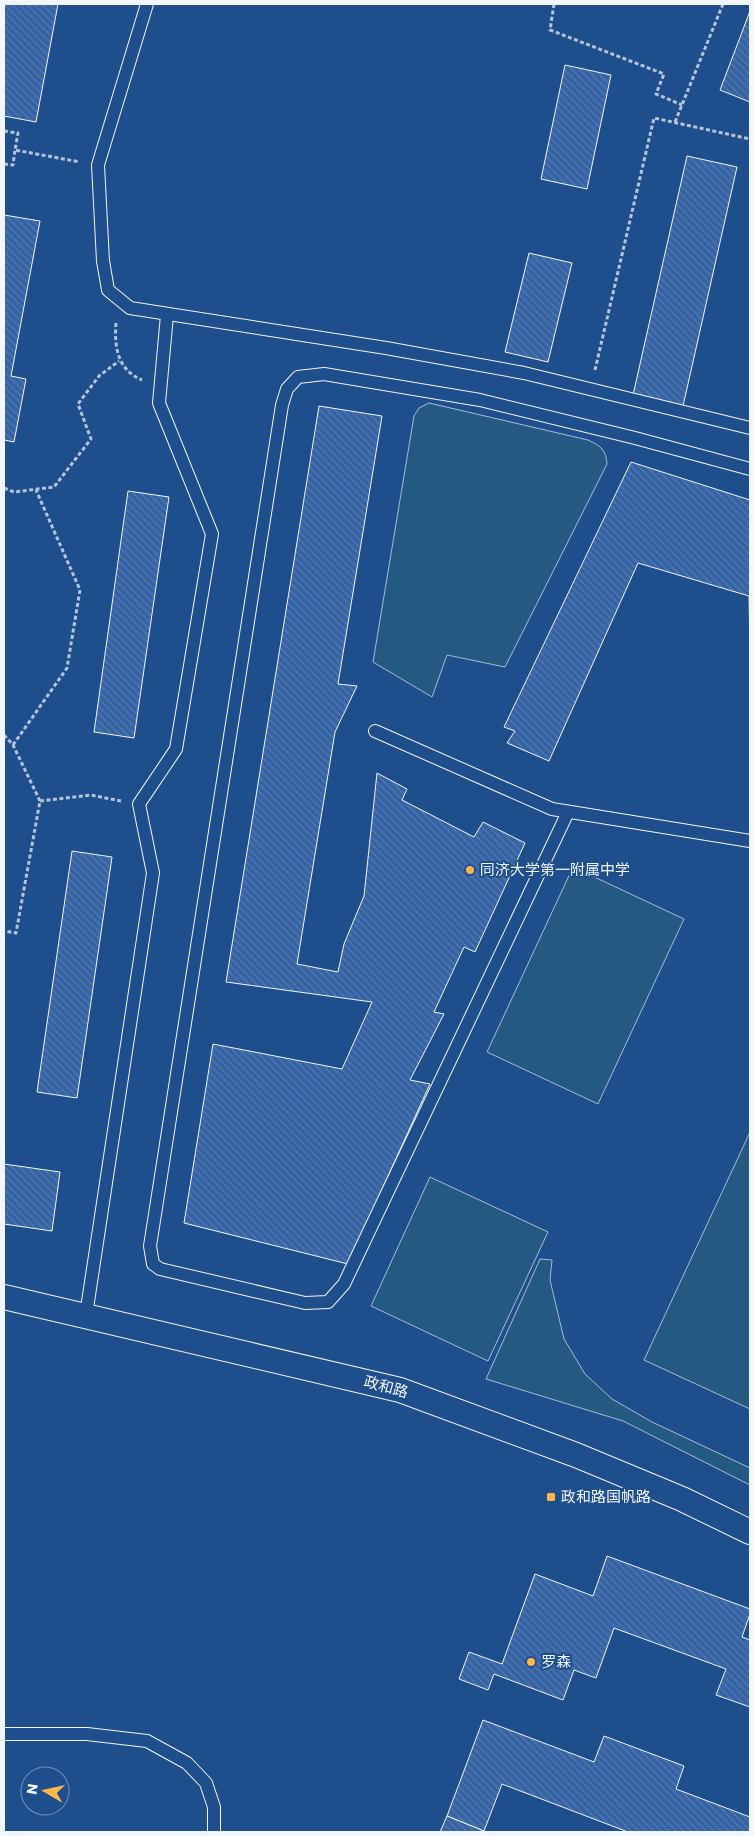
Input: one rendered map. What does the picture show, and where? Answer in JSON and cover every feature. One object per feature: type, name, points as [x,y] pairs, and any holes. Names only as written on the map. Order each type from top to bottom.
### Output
[{"type":"street","name":"政和路","points":[[4,1297],[400,1390],[576,1454],[682,1499],[750,1532]]},
{"type":"lane","points":[[146,4],[98,165],[103,261],[108,290],[130,308],[395,349],[524,374],[750,428]]},
{"type":"lane","points":[[86,1315],[153,873],[139,804],[176,749],[212,534],[159,403],[167,315]]},
{"type":"lane","points":[[568,812],[344,1284],[328,1302],[305,1303],[160,1269],[153,1264],[150,1246],[151,1238],[281,415],[287,389],[298,377],[324,374],[480,400],[635,438],[750,469]]},
{"type":"lane","points":[[375,731],[552,809],[750,841]]},
{"type":"lane","points":[[4,1734],[87,1734],[147,1741],[187,1763],[206,1783],[214,1807],[214,1832]]},
{"type":"path","points":[[554,4],[550,30],[664,74],[656,94],[682,105]]},
{"type":"path","points":[[675,122],[723,4]]},
{"type":"path","points":[[590,390],[654,118],[750,138]]},
{"type":"path","points":[[4,131],[18,133],[13,165],[4,164]]},
{"type":"path","points":[[15,150],[98,165]]},
{"type":"path","points":[[122,301],[116,321],[114,340],[119,361],[132,376],[160,386]]},
{"type":"path","points":[[4,488],[14,492],[54,487],[91,439],[78,404],[99,376],[119,361]]},
{"type":"path","points":[[13,745],[66,668],[80,590],[36,490]]},
{"type":"path","points":[[4,735],[13,745],[40,801],[16,933],[4,931]]},
{"type":"path","points":[[40,801],[90,795],[139,804]]},
{"type":"shaded area","points":[[429,403],[588,440],[602,449],[607,464],[505,667],[447,655],[432,697],[373,662],[414,416],[419,408]]},
{"type":"shaded area","points":[[573,867],[684,919],[598,1104],[487,1052]]},
{"type":"shaded area","points":[[750,1132],[750,1409],[644,1360]]},
{"type":"shaded area","points":[[430,1177],[548,1232],[488,1361],[371,1306]]},
{"type":"shaded area","points":[[540,1259],[552,1260],[550,1280],[564,1339],[585,1374],[612,1399],[652,1422],[750,1468],[750,1485],[623,1421],[486,1379]]},
{"type":"building","points":[[4,4],[58,4],[36,122],[4,116]]},
{"type":"building","points":[[750,11],[750,102],[720,90]]},
{"type":"building","points":[[565,65],[611,75],[587,189],[541,179]]},
{"type":"building","points":[[687,156],[737,167],[683,406],[633,395]]},
{"type":"building","points":[[4,215],[40,221],[11,376],[26,379],[14,442],[4,440]]},
{"type":"building","points":[[529,253],[572,263],[548,362],[505,352]]},
{"type":"building","points":[[319,406],[382,416],[338,684],[357,686],[335,732],[297,964],[338,972],[344,944],[364,896],[377,773],[407,789],[402,800],[474,837],[483,822],[525,843],[475,952],[464,947],[434,1012],[444,1014],[410,1080],[430,1084],[348,1264],[184,1223],[213,1044],[342,1069],[372,1002],[226,982]]},
{"type":"building","points":[[631,462],[750,500],[750,647],[749,596],[638,563],[549,761],[507,743],[515,731],[504,727]]},
{"type":"building","points":[[128,491],[169,497],[134,738],[94,732]]},
{"type":"building","points":[[72,851],[112,857],[77,1098],[37,1092]]},
{"type":"building","points":[[4,1164],[60,1172],[52,1231],[4,1224]]},
{"type":"building","points":[[607,1556],[750,1609],[742,1637],[750,1640],[750,1707],[716,1695],[726,1669],[614,1628],[596,1678],[574,1670],[563,1700],[494,1674],[488,1690],[459,1679],[469,1652],[502,1664],[535,1574],[593,1596]]},
{"type":"building","points":[[483,1720],[594,1762],[604,1736],[684,1766],[676,1789],[750,1817],[750,1832],[628,1832],[502,1784],[484,1831],[447,1816]]},
{"type":"building","points":[[447,1816],[484,1831],[440,1832]]},
{"type":"place","name":"同济大学第一附属中学","points":[[470,870]]},
{"type":"place","name":"政和路国帆路","points":[[551,1497]]},
{"type":"place","name":"罗森","points":[[531,1662]]}]
